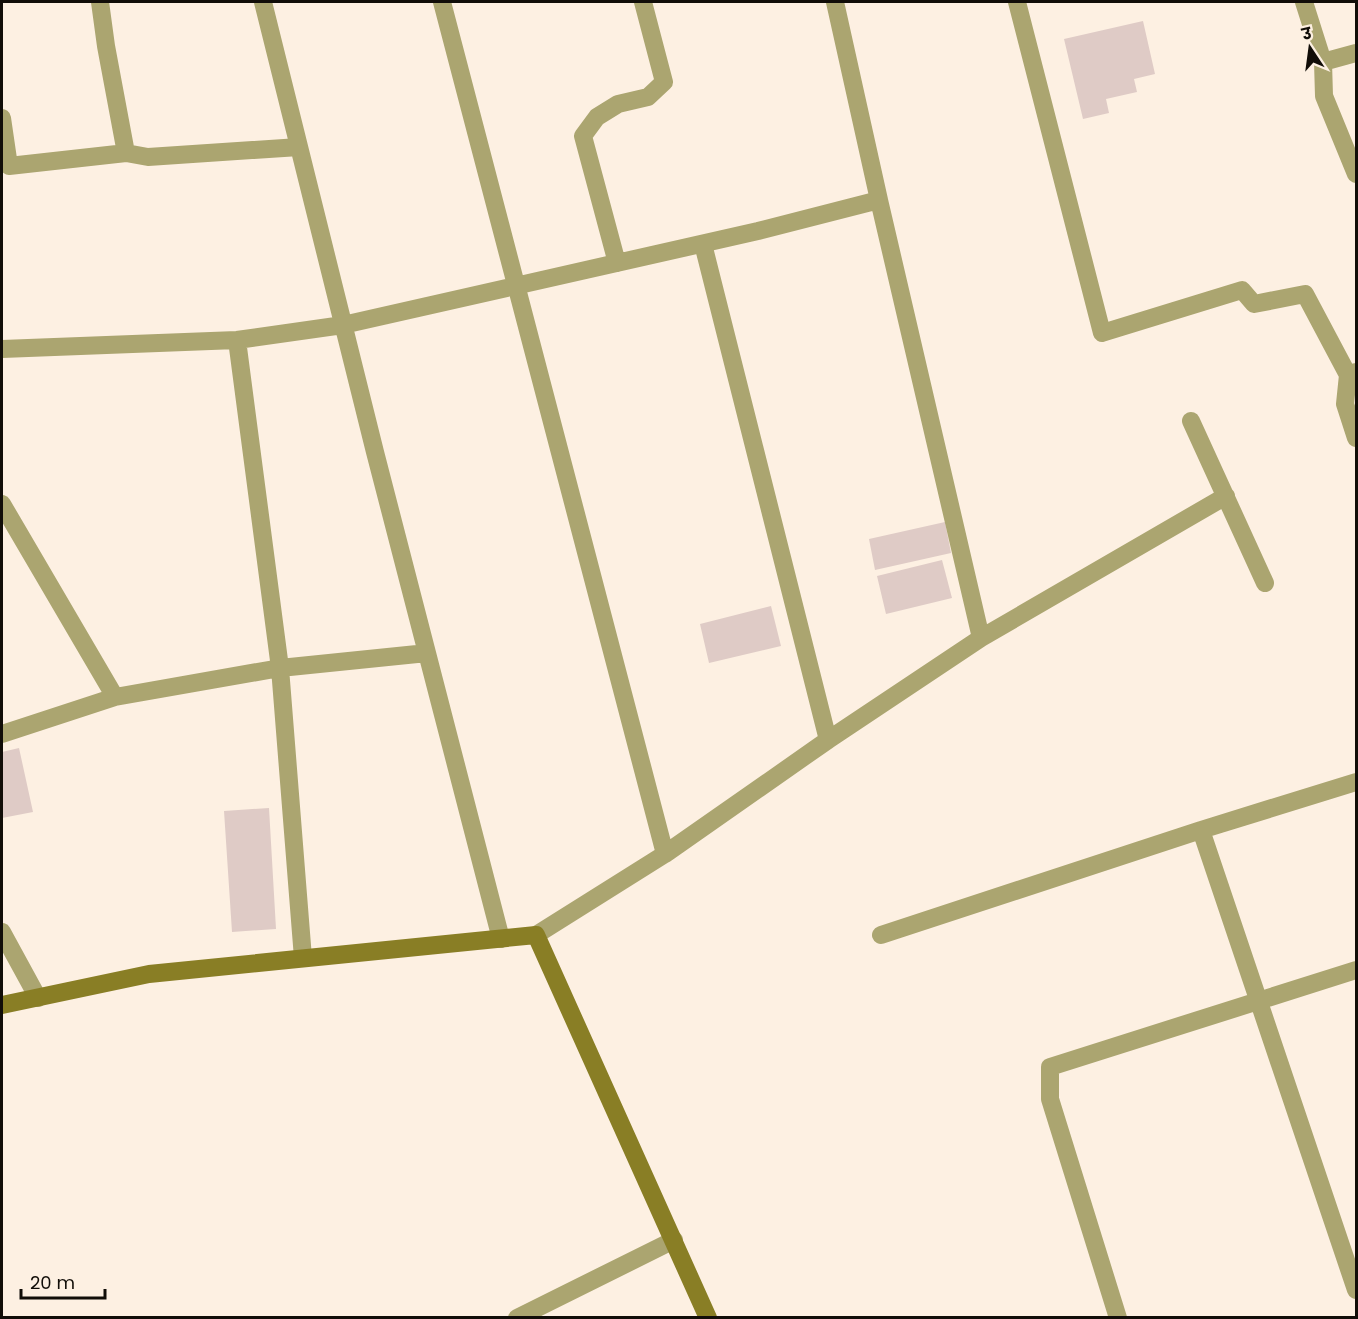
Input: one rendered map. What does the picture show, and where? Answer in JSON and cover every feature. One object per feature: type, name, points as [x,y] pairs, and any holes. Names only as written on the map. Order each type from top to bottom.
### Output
[{"type":"street","points":[[100,2],[105,46],[126,153]]},
{"type":"street","points":[[263,2],[343,325],[501,939]]},
{"type":"street","points":[[442,2],[665,854]]},
{"type":"street","points":[[617,263],[583,136],[597,117],[618,104],[648,97],[664,82],[643,2]]},
{"type":"street","points":[[835,2],[981,638]]},
{"type":"street","points":[[1017,2],[1102,333],[1242,290],[1254,304],[1305,294],[1352,374],[1345,404],[1356,438]]},
{"type":"street","points":[[1304,2],[1323,62],[1324,96],[1356,174]]},
{"type":"street","points":[[1323,62],[1356,53]]},
{"type":"street","points":[[2,118],[9,166],[126,153],[148,157],[299,147]]},
{"type":"street","points":[[2,350],[237,340],[343,325],[703,244],[879,200]]},
{"type":"street","points":[[703,244],[828,740]]},
{"type":"street","points":[[237,340],[280,668],[303,958]]},
{"type":"street","points":[[1191,421],[1264,583]]},
{"type":"street","points":[[2,1005],[149,974],[536,935],[665,854],[828,740],[981,638],[1226,496]]},
{"type":"street","points":[[2,504],[115,697]]},
{"type":"street","points":[[2,734],[115,697],[280,668],[427,653]]},
{"type":"street","points":[[881,935],[1201,830],[1356,782]]},
{"type":"street","points":[[1201,830],[1356,1290]]},
{"type":"street","points":[[2,932],[38,998]]},
{"type":"street","points":[[536,935],[708,1317]]},
{"type":"street","points":[[1118,1317],[1050,1100],[1050,1067],[1356,970]]},
{"type":"street","points":[[518,1317],[674,1240]]},
{"type":"building","points":[[1143,21],[1155,74],[1134,79],[1137,92],[1106,99],[1109,113],[1083,119],[1064,39]]},
{"type":"building","points":[[945,522],[951,553],[875,570],[869,539]]},
{"type":"building","points":[[942,560],[952,598],[886,614],[877,576]]},
{"type":"building","points":[[771,606],[781,646],[709,663],[700,624]]},
{"type":"building","points":[[19,748],[33,812],[2,818],[2,752]]},
{"type":"building","points":[[269,808],[276,929],[232,932],[224,811]]}]
